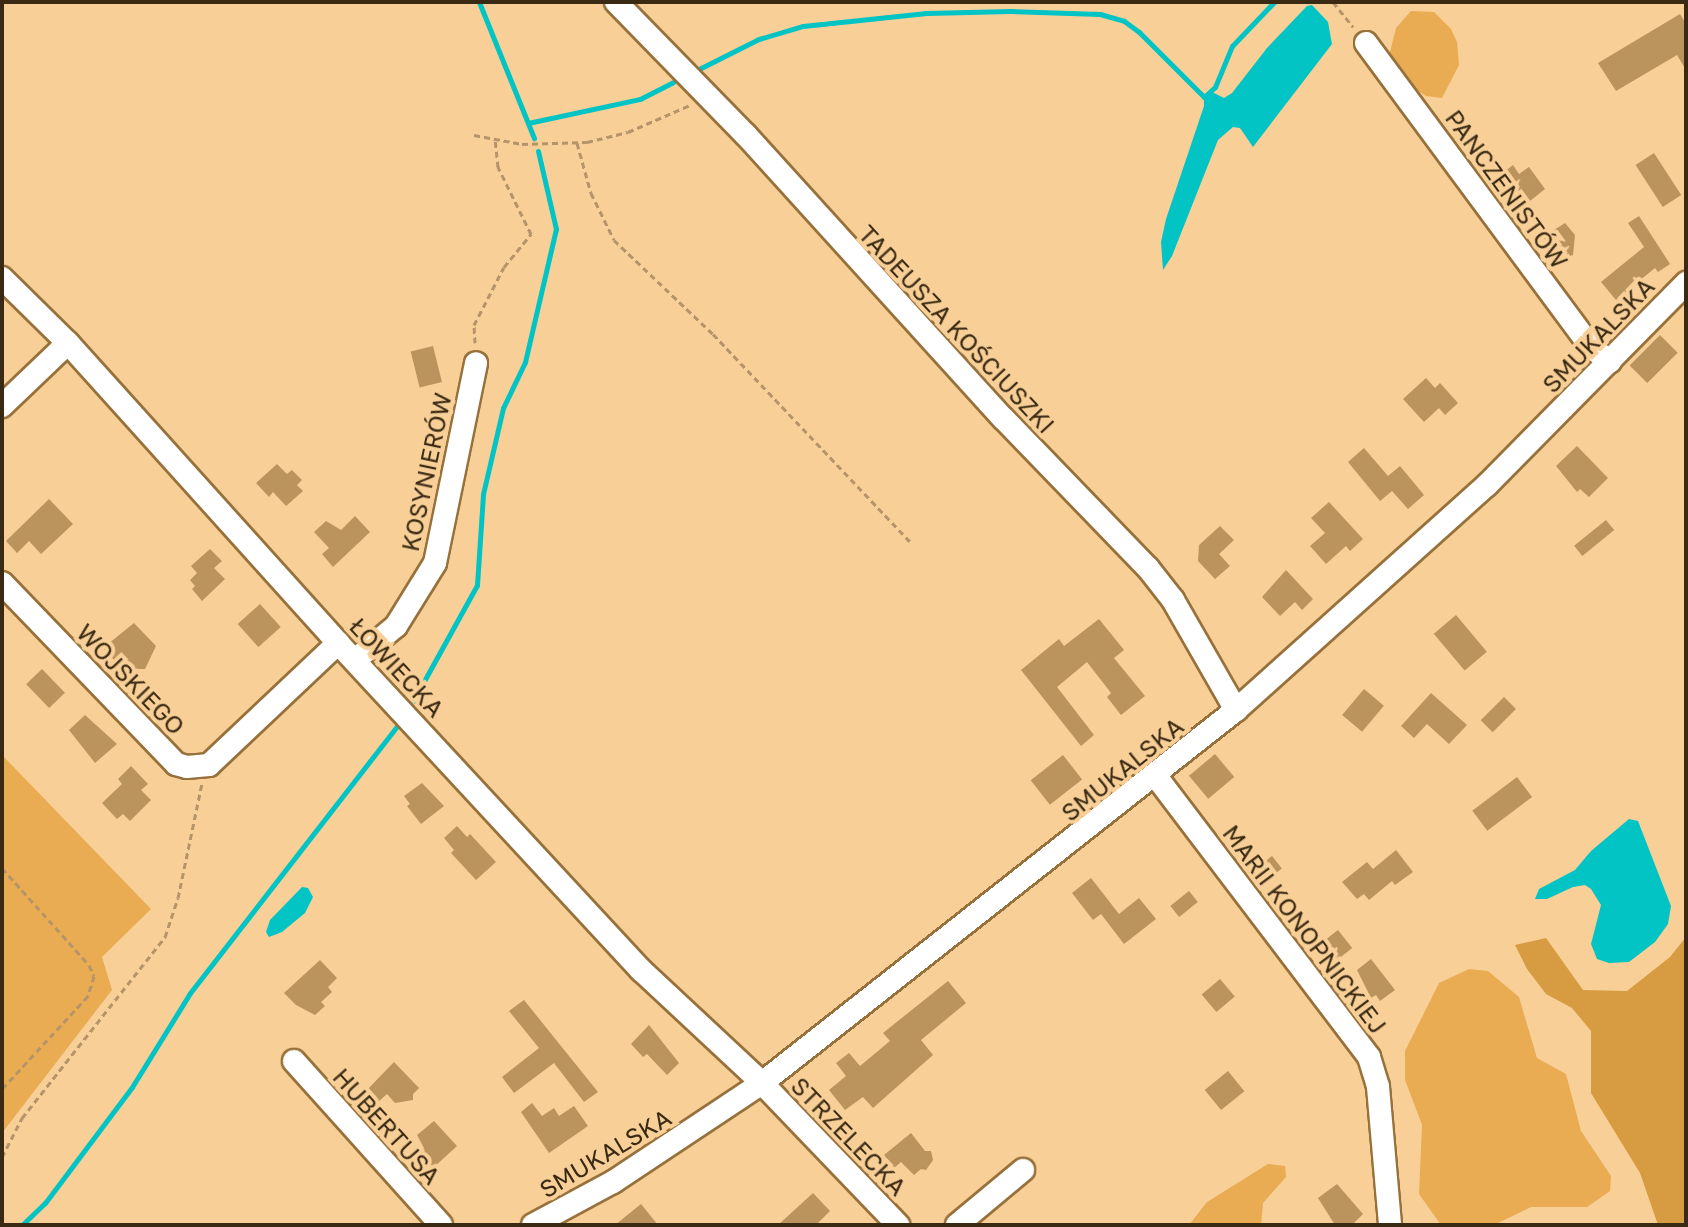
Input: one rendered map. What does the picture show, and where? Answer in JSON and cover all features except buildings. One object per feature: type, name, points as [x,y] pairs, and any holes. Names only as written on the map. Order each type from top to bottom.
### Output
[{"type":"street","name":"TADEUSZA KOŚCIUSZKI","points":[[616,2],[708,97],[1003,418],[1148,568],[1173,600],[1236,710]]},
{"type":"street","name":"PANCZENISTÓW","points":[[1366,43],[1591,347],[1610,362]]},
{"type":"street","name":"ŁOWIECKA","points":[[2,278],[68,343],[338,643],[641,970],[762,1083]]},
{"type":"street","name":"SMUKALSKA","points":[[533,1225],[613,1182],[762,1083],[1236,710],[1414,554],[1686,283]]},
{"type":"street","points":[[2,406],[68,343]]},
{"type":"street","name":"KOSYNIERÓW","points":[[355,660],[396,626],[435,563],[476,363]]},
{"type":"street","name":"WOJSKIEGO","points":[[2,583],[176,764],[209,765]]},
{"type":"street","points":[[209,765],[338,643]]},
{"type":"street","name":"MARII KONOPNICKIEJ","points":[[1155,775],[1369,1057],[1378,1087],[1390,1225]]},
{"type":"street","name":"HUBERTUSA","points":[[294,1061],[441,1225]]},
{"type":"street","name":"STRZELECKA","points":[[762,1083],[898,1225]]},
{"type":"street","points":[[957,1225],[1023,1170]]},
{"type":"path","points":[[1333,2],[1366,43]]},
{"type":"path","points":[[474,135],[522,144],[577,143],[628,132],[708,97]]},
{"type":"path","points":[[476,363],[474,325],[504,267],[531,234],[498,167],[495,139]]},
{"type":"path","points":[[577,143],[591,193],[614,240],[713,334],[912,544]]},
{"type":"path","points":[[2,1157],[22,1118],[165,937],[178,898],[192,817],[209,765]]},
{"type":"path","points":[[2,868],[89,965],[94,976],[88,996],[2,1089]]},
{"type":"shaded area","points":[[1411,11],[1434,12],[1451,29],[1457,42],[1459,65],[1442,98],[1426,96],[1411,86],[1391,65],[1390,52],[1396,28]]},
{"type":"shaded area","points":[[2,755],[151,909],[102,957],[112,990],[2,1133]]},
{"type":"shaded area","points":[[1686,937],[1686,1225],[1658,1225],[1640,1173],[1591,1093],[1591,1031],[1572,1008],[1546,994],[1527,969],[1515,945],[1546,938],[1583,990],[1627,991],[1670,957]]},
{"type":"shaded area","points":[[1469,969],[1488,971],[1519,997],[1537,1058],[1566,1074],[1581,1131],[1611,1176],[1610,1191],[1587,1207],[1531,1207],[1494,1225],[1441,1225],[1419,1194],[1422,1125],[1405,1080],[1405,1051],[1439,983]]},
{"type":"shaded area","points":[[1268,1164],[1285,1166],[1286,1177],[1263,1203],[1261,1225],[1189,1225],[1207,1202]]},
{"type":"water","points":[[1312,5],[1328,22],[1332,44],[1253,147],[1240,128],[1233,127],[1218,140],[1172,256],[1163,270],[1161,242],[1166,219],[1204,106],[1204,95],[1210,91],[1224,98],[1232,93],[1267,48],[1307,6]]},
{"type":"water","points":[[1629,819],[1638,821],[1671,906],[1668,924],[1655,942],[1629,962],[1609,963],[1597,959],[1591,944],[1601,905],[1591,889],[1585,885],[1573,887],[1547,899],[1535,899],[1539,889],[1575,870],[1591,851]]},
{"type":"water","points":[[302,887],[308,888],[313,897],[305,913],[282,932],[269,937],[266,932],[270,920]]},
{"type":"waterway","points":[[479,2],[534,138]]},
{"type":"waterway","points":[[697,70],[759,39],[803,26],[926,13],[1011,11],[1100,14],[1124,21],[1139,32],[1204,97],[1215,87],[1232,46],[1274,2]]},
{"type":"waterway","points":[[528,123],[640,99],[673,82]]},
{"type":"waterway","points":[[413,701],[477,585],[483,494],[503,408],[525,362],[556,229],[538,151]]},
{"type":"waterway","points":[[22,1225],[45,1203],[132,1087],[190,993],[400,722]]}]
